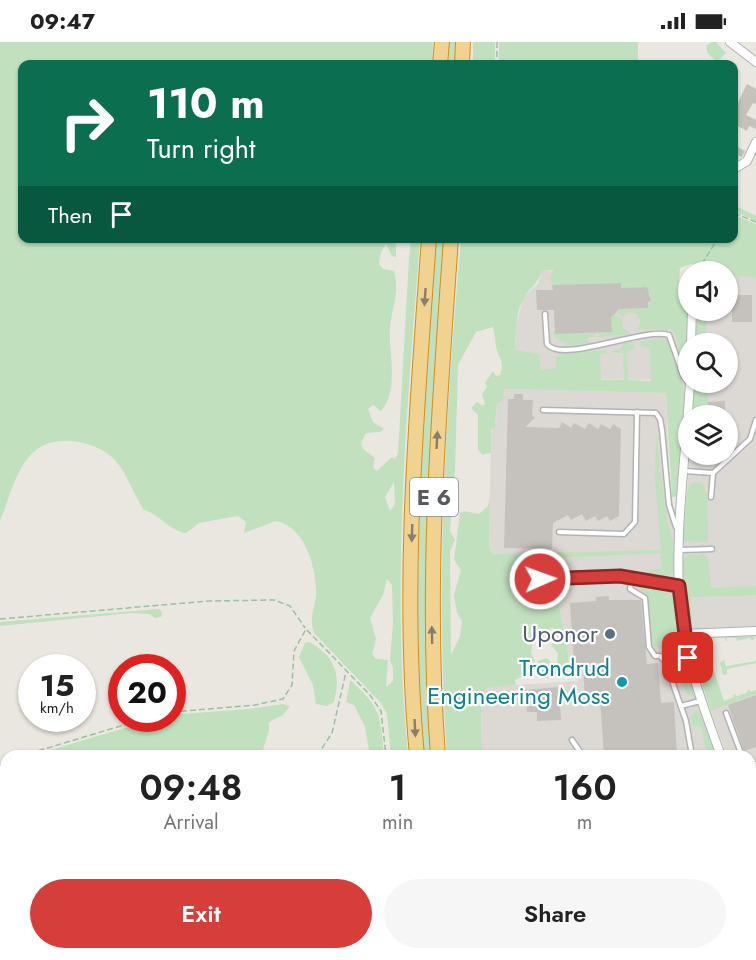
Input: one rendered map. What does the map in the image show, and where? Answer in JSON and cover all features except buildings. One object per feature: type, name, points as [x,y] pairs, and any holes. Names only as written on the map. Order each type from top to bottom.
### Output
[{"type":"highway","points":[[440,60],[442,42]]},
{"type":"highway","points":[[462,60],[463,42]]},
{"type":"highway","name":"E 6","points":[[417,750],[410,577],[414,460],[429,243]]},
{"type":"highway","name":"E 6","points":[[438,750],[432,639],[432,553],[437,438],[451,243]]},
{"type":"street","points":[[730,42],[756,62]]},
{"type":"street","points":[[738,167],[747,161],[756,142]]},
{"type":"street","points":[[689,393],[679,586],[683,633],[701,700],[719,750]]},
{"type":"street","points":[[683,633],[756,631]]},
{"type":"lane","points":[[545,314],[547,344],[556,349],[597,347],[619,339],[669,335],[678,361]]},
{"type":"lane","points":[[543,410],[656,413],[660,418],[669,505],[676,527],[681,529]]},
{"type":"lane","points":[[559,532],[624,534],[635,522],[637,412]]},
{"type":"lane","points":[[711,497],[713,473],[750,439],[756,420]]},
{"type":"lane","points":[[685,471],[713,473]]},
{"type":"lane","points":[[679,550],[712,549]]},
{"type":"lane","points":[[540,579],[632,578],[679,586]]},
{"type":"lane","points":[[632,578],[630,589],[645,598],[649,647],[655,656],[660,656],[664,662],[681,706],[691,750]]},
{"type":"lane","points":[[681,706],[701,700]]},
{"type":"lane","points":[[726,713],[740,750]]},
{"type":"lane","points":[[572,740],[579,750]]},
{"type":"path","points":[[497,42],[497,60]]},
{"type":"path","points":[[738,215],[756,222]]},
{"type":"path","points":[[704,261],[715,243]]},
{"type":"path","points":[[0,619],[208,601],[274,600],[290,606],[306,629],[381,711],[385,750]]},
{"type":"path","points":[[186,711],[255,705],[283,699],[292,685],[294,651],[306,629]]},
{"type":"path","points":[[321,750],[332,733],[347,672]]},
{"type":"path","points":[[41,750],[108,730]]},
{"type":"shaded area","points":[[738,270],[756,272],[756,628],[688,630],[682,558],[689,465],[738,465],[738,405],[693,405],[693,393],[738,393],[738,333],[696,333],[697,321],[738,321]]},
{"type":"shaded area","points":[[542,271],[678,273],[678,321],[688,321],[688,333],[678,333],[678,380],[559,379],[540,370],[515,351],[516,327],[523,298],[538,284]]},
{"type":"shaded area","points":[[504,389],[666,393],[669,472],[674,516],[675,596],[679,631],[689,672],[715,750],[482,750],[481,708],[485,687],[578,681],[577,673],[570,665],[558,597],[532,597],[500,554],[491,553],[489,549],[491,433],[496,422],[497,404]]},
{"type":"shaded area","points":[[756,694],[756,750],[725,750],[711,711]]},
{"type":"green space","points":[[0,42],[433,42],[432,60],[18,60],[18,243],[396,243],[396,257],[392,256],[386,244],[381,252],[379,264],[383,269],[394,271],[396,278],[390,327],[392,382],[387,402],[381,411],[373,405],[368,409],[373,422],[384,429],[380,432],[366,433],[361,443],[363,449],[375,458],[373,468],[377,471],[392,457],[395,459],[398,453],[411,243],[420,243],[406,432],[401,562],[403,691],[408,750],[390,750],[387,714],[381,703],[314,633],[312,617],[316,583],[314,572],[307,550],[295,531],[276,521],[244,533],[246,522],[238,516],[199,523],[186,533],[180,531],[144,510],[122,470],[109,454],[82,443],[54,442],[41,447],[22,466],[0,521]],"holes":[[[394,482],[395,504],[390,511],[385,497]],[[387,579],[392,585],[393,623],[390,660],[393,668],[393,681],[386,687],[388,660],[376,659],[372,654],[376,639],[370,618],[383,595]]]},
{"type":"green space","points":[[448,42],[457,42],[456,60],[447,60]]},
{"type":"green space","points":[[473,42],[495,42],[495,60],[473,60]]},
{"type":"green space","points":[[499,42],[638,42],[638,60],[499,60]]},
{"type":"green space","points":[[716,42],[726,53],[719,60],[715,60],[708,54],[706,46]]},
{"type":"green space","points":[[738,207],[756,216],[756,221],[738,213]]},
{"type":"green space","points":[[738,217],[756,224],[756,280],[755,277],[738,276],[738,261],[678,261],[678,321],[688,321],[688,333],[678,333],[678,346],[673,330],[638,329],[641,321],[637,314],[629,312],[623,317],[616,313],[619,309],[648,308],[651,293],[647,293],[647,287],[621,288],[621,283],[552,285],[550,278],[553,270],[542,271],[524,298],[517,317],[515,350],[539,354],[540,370],[556,368],[556,357],[560,353],[606,350],[608,353],[600,354],[601,380],[624,380],[623,353],[614,353],[613,350],[622,348],[623,343],[632,342],[635,348],[627,351],[628,380],[651,381],[650,347],[641,346],[641,341],[665,338],[669,340],[678,370],[678,393],[685,393],[686,396],[685,405],[678,405],[678,465],[681,465],[679,496],[672,497],[666,393],[504,389],[503,400],[497,404],[495,427],[491,430],[491,453],[482,455],[478,449],[478,415],[471,408],[477,402],[483,406],[485,404],[482,394],[487,387],[485,383],[493,371],[496,376],[500,375],[502,363],[496,347],[493,327],[476,332],[458,365],[455,470],[450,531],[455,540],[450,551],[451,655],[460,636],[462,621],[457,613],[454,595],[461,570],[454,560],[460,513],[464,511],[479,514],[488,506],[490,497],[489,549],[493,554],[661,550],[655,481],[656,431],[666,517],[674,544],[674,572],[662,578],[646,571],[662,568],[660,553],[529,559],[530,592],[533,597],[558,597],[564,633],[553,628],[534,634],[531,653],[535,661],[529,668],[529,674],[515,680],[516,685],[485,688],[481,708],[482,750],[447,750],[442,562],[447,433],[461,243],[738,243]]},
{"type":"green space","points":[[435,243],[445,243],[431,432],[426,562],[426,626],[432,750],[423,750],[418,626],[420,497]]},
{"type":"green space","points":[[611,312],[622,319],[622,327],[631,334],[599,337],[599,332]]},
{"type":"green space","points":[[697,321],[707,321],[706,333],[696,333]]},
{"type":"green space","points":[[552,332],[555,334],[595,333],[595,337],[588,337],[588,344],[569,345],[554,337]]},
{"type":"green space","points":[[693,393],[707,393],[708,405],[693,405]]},
{"type":"green space","points":[[702,482],[707,494],[708,540],[683,541],[687,492],[691,483]]},
{"type":"green space","points":[[704,554],[708,559],[711,588],[756,586],[756,595],[691,597],[692,624],[688,625],[682,561],[687,555]]},
{"type":"green space","points":[[638,587],[666,590],[675,596],[685,656],[697,697],[686,694],[671,651],[652,646],[647,600]]},
{"type":"green space","points":[[159,609],[162,612],[161,617],[155,618],[150,614],[131,613],[0,626],[0,622]]},
{"type":"green space","points":[[560,636],[565,638],[570,665],[566,673],[545,678],[538,661],[547,658],[552,663],[557,662],[558,653],[551,645]]},
{"type":"green space","points":[[756,636],[752,641],[750,638],[737,641],[736,638],[727,638],[727,642],[724,638],[714,638],[711,642],[712,665],[724,701],[734,697],[733,694],[737,696],[746,693],[749,689],[750,692],[756,690],[756,694],[711,711],[691,649],[691,639]]},
{"type":"green space","points":[[309,642],[331,660],[336,675],[334,702],[327,706],[316,704],[313,685],[299,657],[305,643]]},
{"type":"green space","points":[[724,660],[726,666],[756,661],[756,663],[727,669],[727,674],[723,675],[720,663]]},
{"type":"green space","points":[[350,680],[368,698],[378,714],[384,750],[369,750],[365,727],[354,705],[346,702]]},
{"type":"green space","points":[[283,704],[290,706],[283,715],[269,722],[263,750],[51,750],[111,732],[186,732],[186,714]]},
{"type":"green space","points":[[697,710],[702,712],[715,750],[706,750],[701,727],[692,726],[691,715]]},
{"type":"place","name":"Uponor","points":[[610,634]]},
{"type":"place","name":"Trondrud Engineering Moss","points":[[622,682]]},
{"type":"route","points":[[540,579],[620,576],[679,586],[683,633],[688,658]]}]
